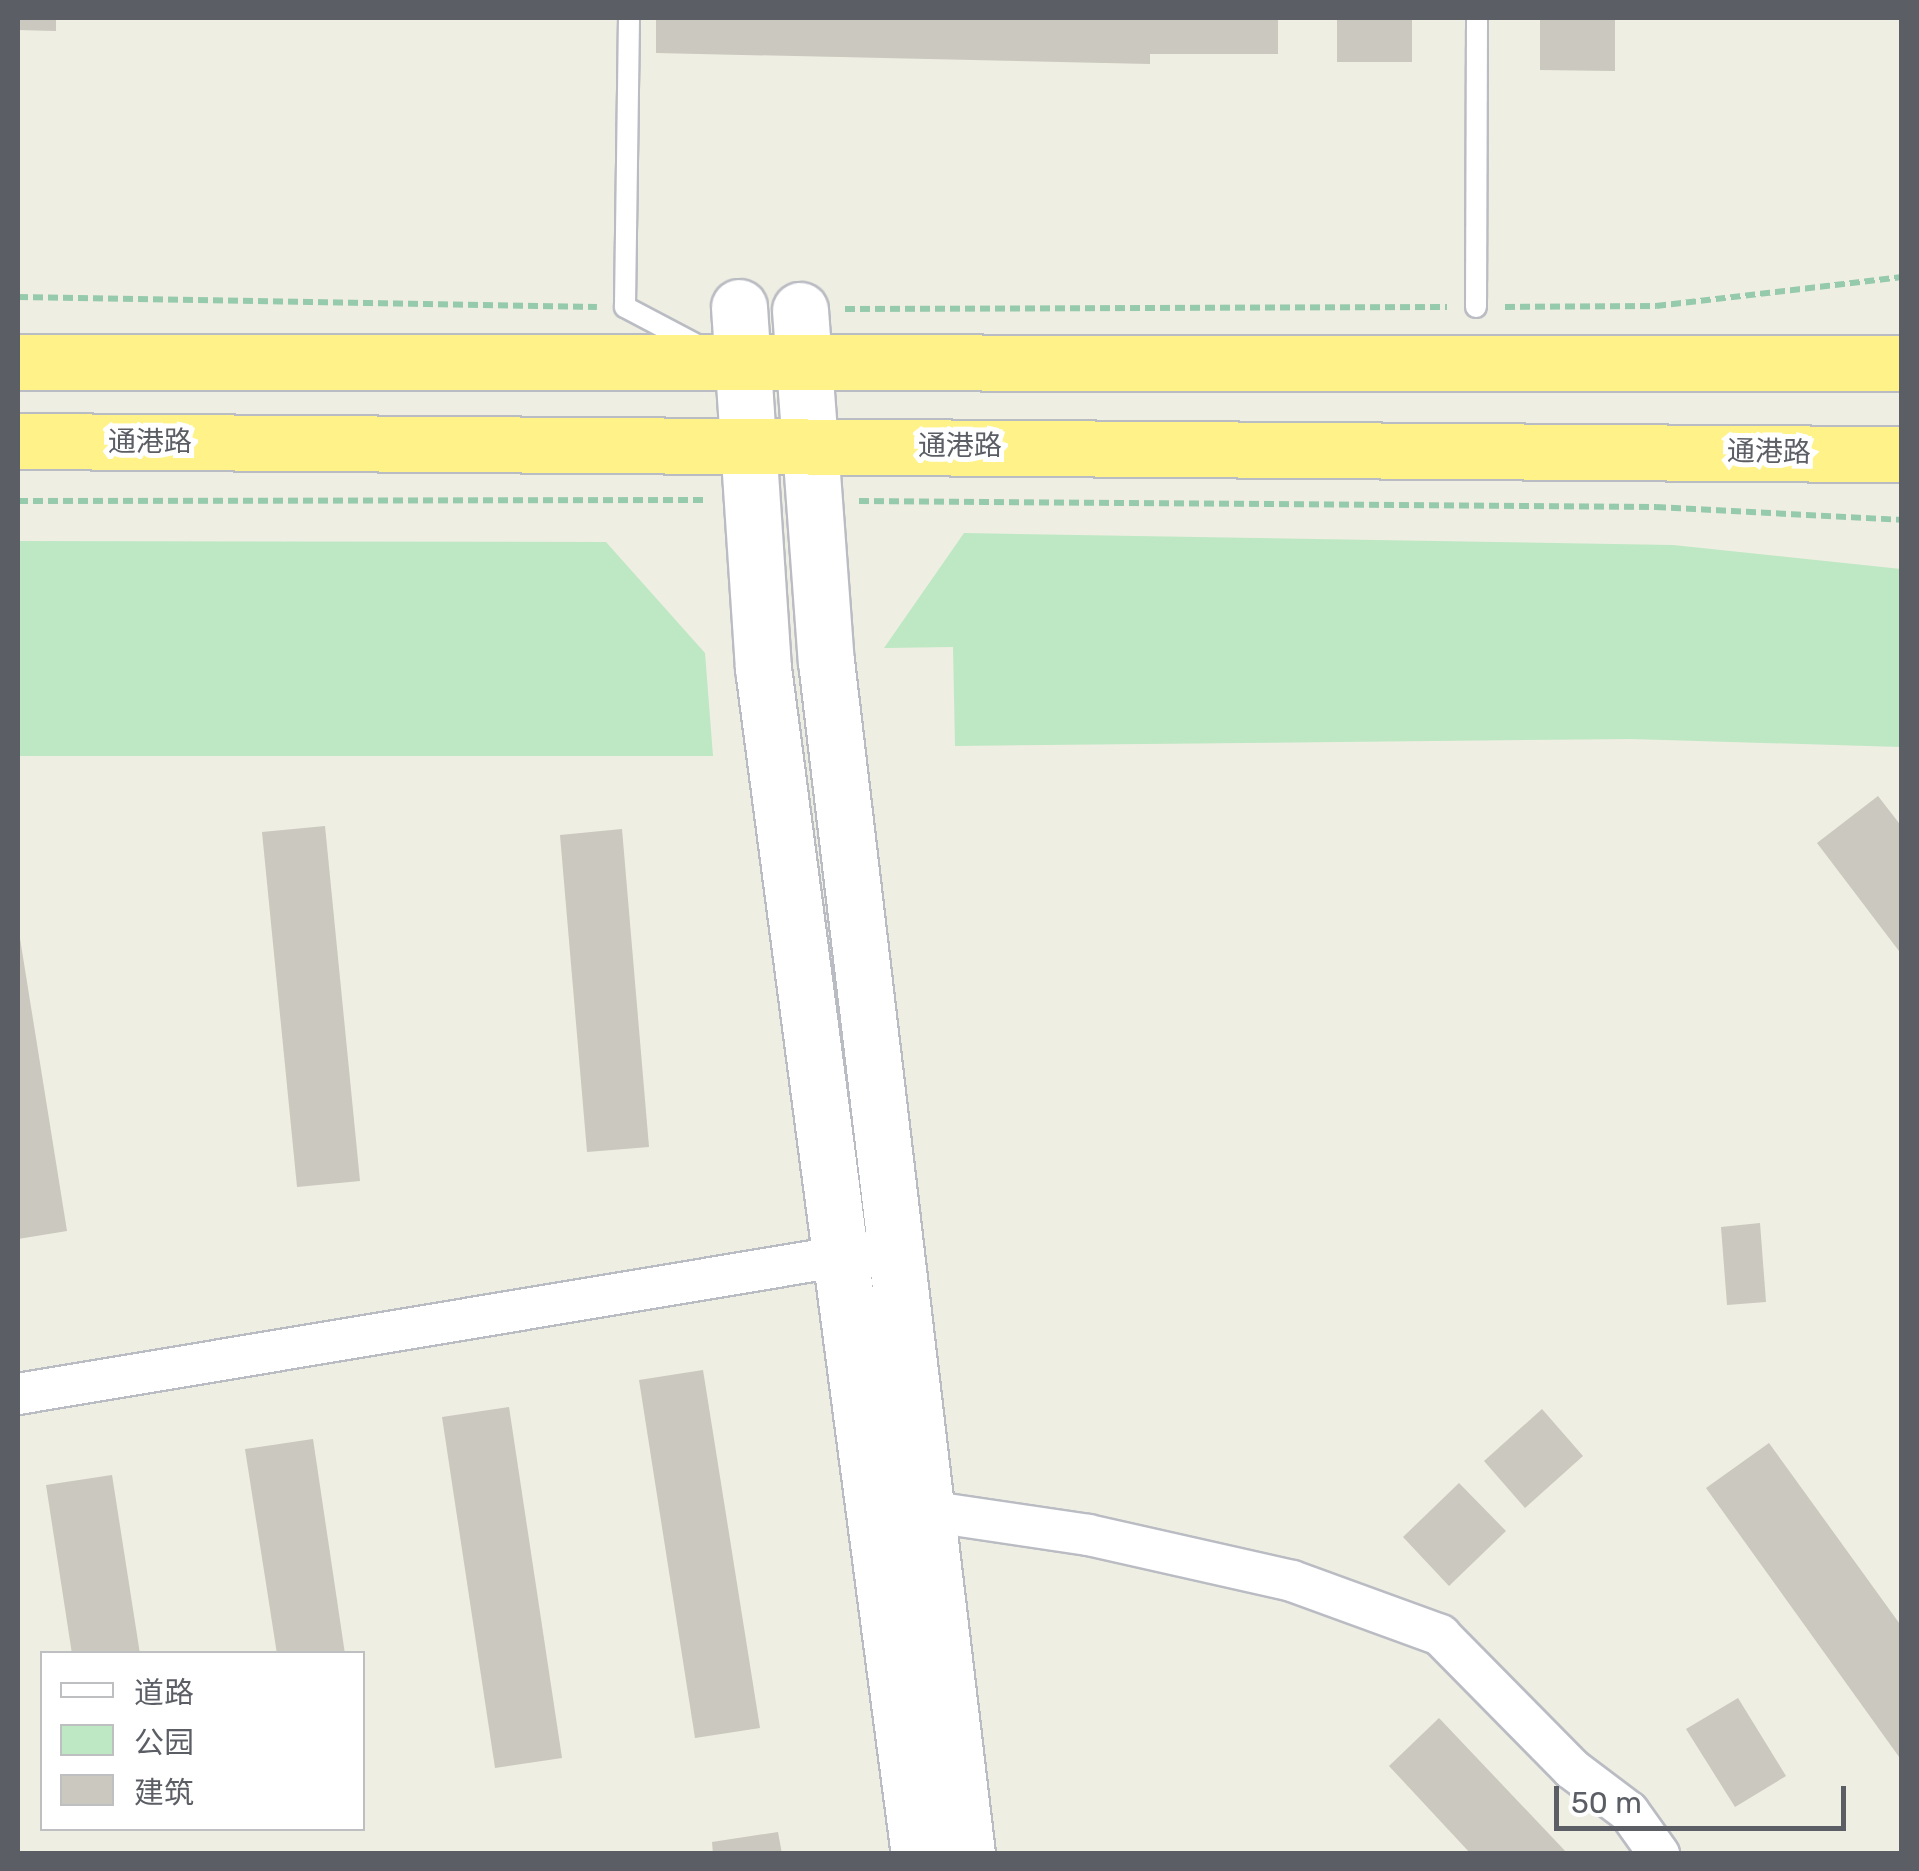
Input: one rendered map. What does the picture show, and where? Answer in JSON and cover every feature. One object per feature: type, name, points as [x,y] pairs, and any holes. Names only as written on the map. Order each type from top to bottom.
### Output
[{"type":"highway","points":[[18,362],[742,369],[1902,363]]},
{"type":"highway","name":"通港路","points":[[18,442],[1902,454]]},
{"type":"main road","points":[[740,307],[762,668],[869,1252],[926,1511],[967,1854]]},
{"type":"main road","points":[[800,310],[869,1252],[919,1854]]},
{"type":"street","points":[[18,1394],[869,1252]]},
{"type":"street","points":[[926,1511],[1088,1534],[1292,1581],[1440,1635],[1572,1769],[1628,1812],[1659,1854]]},
{"type":"lane","points":[[629,18],[625,307],[742,369]]},
{"type":"lane","points":[[1476,307],[1477,18]]},
{"type":"path","points":[[800,310],[1656,306],[1902,277]]},
{"type":"path","points":[[18,297],[625,307]]},
{"type":"path","points":[[18,501],[749,500]]},
{"type":"path","points":[[814,501],[1656,507],[1902,520]]},
{"type":"green space","points":[[964,533],[1673,545],[1901,569],[1901,747],[1631,739],[955,746],[953,647],[884,648]]},
{"type":"green space","points":[[18,541],[606,542],[705,653],[713,756],[18,756]]},
{"type":"building","points":[[18,18],[56,18],[56,31],[18,30]]},
{"type":"building","points":[[656,18],[1278,18],[1278,54],[1150,54],[1150,64],[656,53]]},
{"type":"building","points":[[1337,18],[1412,18],[1412,62],[1337,62]]},
{"type":"building","points":[[1540,18],[1615,18],[1615,71],[1540,70]]},
{"type":"building","points":[[1878,796],[1902,827],[1902,955],[1817,843]]},
{"type":"building","points":[[325,826],[360,1181],[297,1187],[262,832]]},
{"type":"building","points":[[622,829],[649,1147],[587,1152],[560,835]]},
{"type":"building","points":[[18,926],[67,1231],[18,1239]]},
{"type":"building","points":[[1760,1223],[1766,1302],[1727,1305],[1721,1227]]},
{"type":"building","points":[[703,1370],[760,1728],[695,1738],[639,1380]]},
{"type":"building","points":[[509,1407],[562,1758],[495,1768],[442,1417]]},
{"type":"building","points":[[1542,1409],[1583,1456],[1525,1508],[1484,1461]]},
{"type":"building","points":[[313,1439],[345,1651],[277,1651],[245,1449]]},
{"type":"building","points":[[1769,1443],[1902,1627],[1902,1761],[1706,1488]]},
{"type":"building","points":[[112,1475],[140,1651],[72,1651],[46,1485]]},
{"type":"building","points":[[1459,1483],[1506,1531],[1449,1586],[1403,1537]]},
{"type":"building","points":[[1738,1698],[1786,1776],[1735,1807],[1686,1729]]},
{"type":"building","points":[[1439,1718],[1568,1854],[1471,1854],[1389,1766]]},
{"type":"building","points":[[778,1832],[782,1854],[713,1854],[712,1842]]}]
